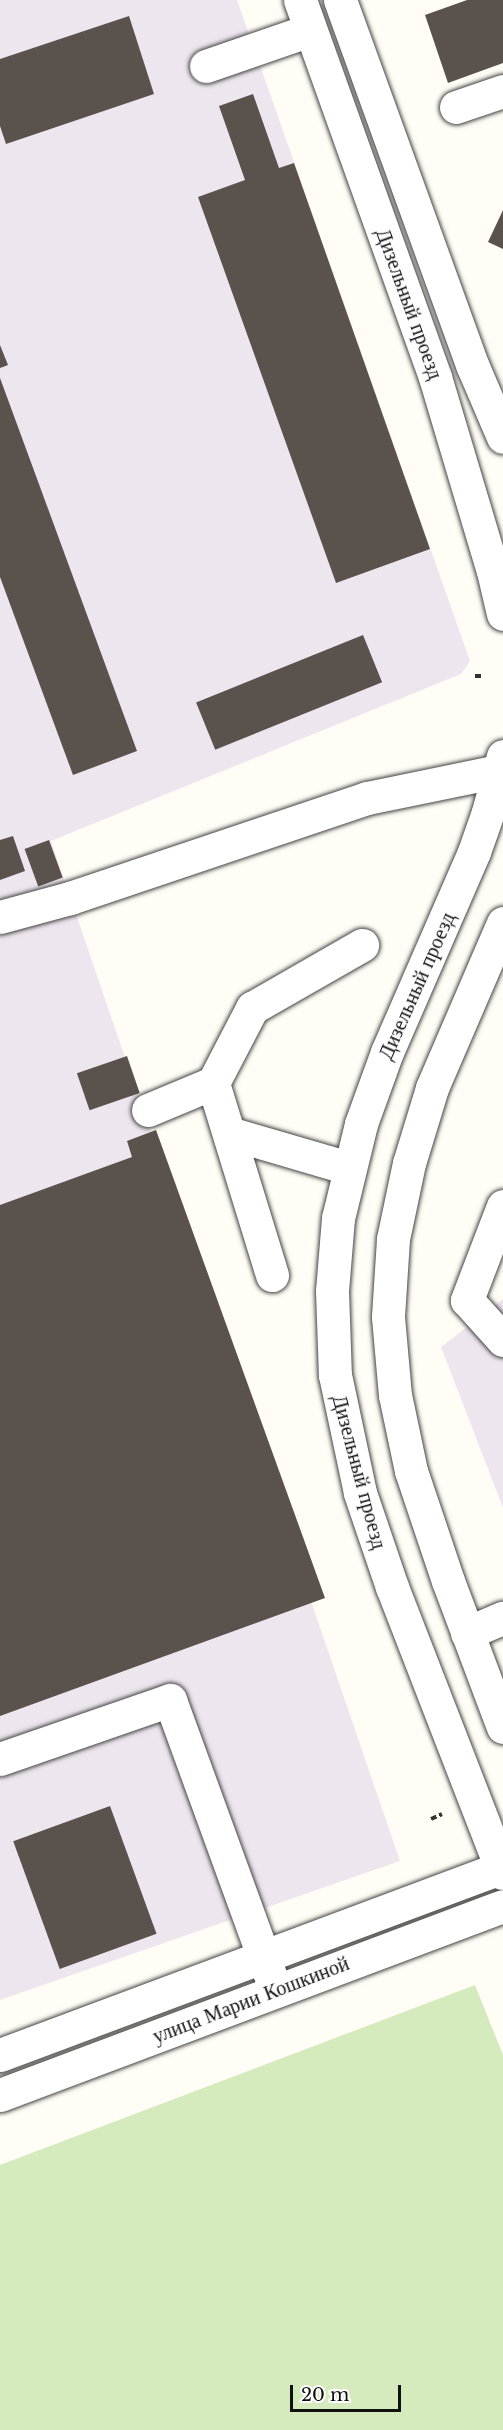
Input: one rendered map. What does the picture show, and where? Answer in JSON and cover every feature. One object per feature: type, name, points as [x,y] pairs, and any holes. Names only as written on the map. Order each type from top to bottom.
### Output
[{"type":"street","name":"Дизельный проезд","points":[[349,3],[473,367],[503,437]]},
{"type":"street","name":"Дизельный проезд","points":[[305,15],[435,377],[493,571],[503,614]]},
{"type":"street","points":[[206,66],[305,15]]},
{"type":"street","points":[[456,107],[503,91]]},
{"type":"street","name":"Дизельный проезд","points":[[502,765],[474,852],[387,1052],[349,1168],[334,1246],[332,1291],[335,1376],[342,1419],[360,1492],[392,1587],[502,1869]]},
{"type":"street","points":[[0,917],[70,898],[367,798],[502,765]]},
{"type":"street","points":[[503,922],[496,956],[432,1088],[409,1162],[393,1239],[388,1317],[395,1395],[411,1470],[435,1545],[503,1727]]},
{"type":"street","points":[[148,1110],[213,1083],[252,1008],[362,945]]},
{"type":"street","points":[[213,1083],[272,1275]]},
{"type":"street","points":[[228,1133],[349,1168]]},
{"type":"street","points":[[503,1206],[467,1300],[503,1340]]},
{"type":"street","points":[[467,1633],[503,1618]]},
{"type":"street","points":[[0,1759],[170,1700],[276,1991]]},
{"type":"street","name":"улица Марии Кошкиной","points":[[0,2055],[502,1869]]},
{"type":"street","name":"улица Марии Кошкиной","points":[[0,2095],[503,1905]]},
{"type":"path","points":[[475,676],[483,676]]},
{"type":"shaded area","points":[[0,0],[237,0],[470,661],[461,674],[51,841],[400,1861],[0,2000]]},
{"type":"shaded area","points":[[503,1299],[503,1508],[441,1347]]},
{"type":"green space","points":[[475,1985],[503,2055],[503,2430],[0,2430],[0,2165]]},
{"type":"building","points":[[467,0],[503,0],[503,63],[448,83],[425,15]]},
{"type":"building","points":[[129,16],[154,94],[6,144],[0,126],[0,59]]},
{"type":"building","points":[[253,94],[279,168],[294,163],[430,549],[336,583],[198,197],[245,180],[219,106]]},
{"type":"building","points":[[503,210],[503,249],[488,242]]},
{"type":"building","points":[[0,345],[8,365],[0,368]]},
{"type":"building","points":[[0,378],[137,751],[73,775],[0,577]]},
{"type":"building","points":[[363,635],[382,682],[215,750],[196,702]]},
{"type":"building","points":[[13,836],[25,871],[0,880],[0,840]]},
{"type":"building","points":[[49,840],[63,878],[38,886],[25,849]]},
{"type":"building","points":[[127,1056],[140,1093],[90,1110],[77,1073]]},
{"type":"building","points":[[156,1130],[325,1598],[0,1716],[0,1205],[132,1157],[127,1141]]},
{"type":"building","points":[[110,1806],[157,1934],[60,1969],[13,1841]]}]
